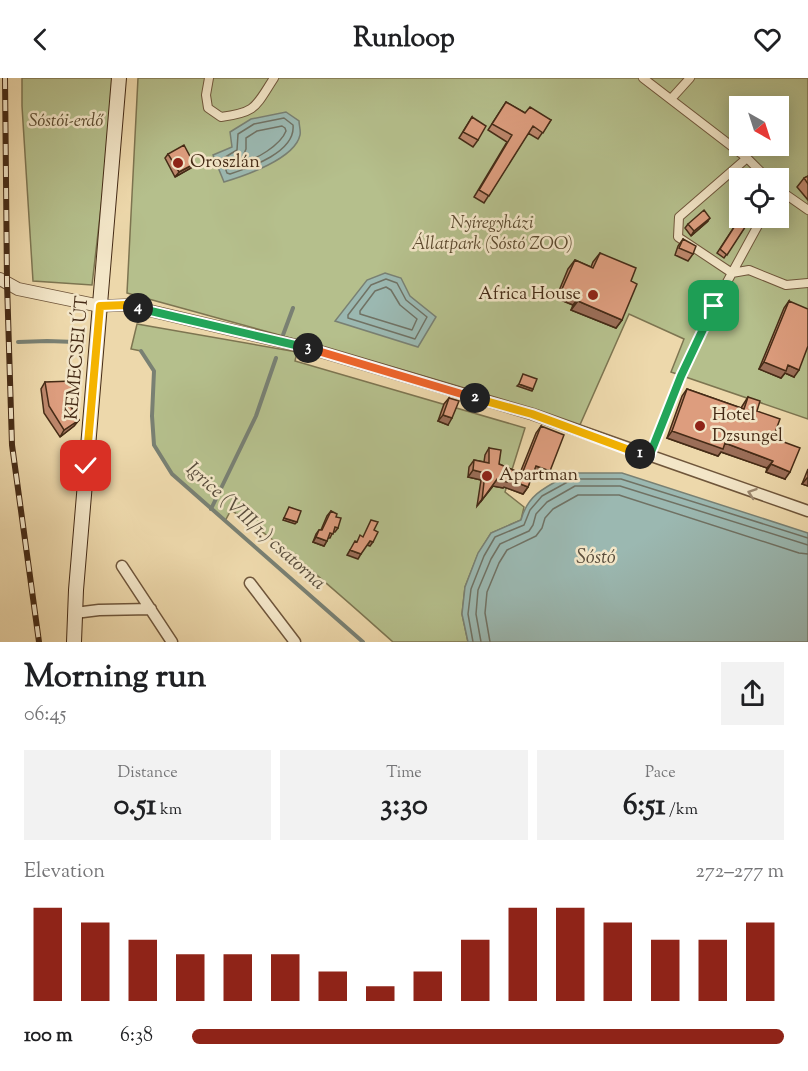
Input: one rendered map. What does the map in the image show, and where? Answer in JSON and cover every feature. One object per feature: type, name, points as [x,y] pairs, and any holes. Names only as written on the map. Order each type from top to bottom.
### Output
[{"type":"main road","name":"KEMECSEI ÚT","points":[[74,642],[119,78]]},
{"type":"street","points":[[209,78],[206,95],[208,108],[221,117],[237,115],[254,108],[274,78]]},
{"type":"street","points":[[643,78],[757,168]]},
{"type":"street","points":[[671,99],[690,78]]},
{"type":"street","points":[[747,158],[679,217],[678,237],[732,273],[750,270],[786,285],[808,283]]},
{"type":"street","points":[[789,197],[808,210]]},
{"type":"street","points":[[649,457],[681,376],[757,228]]},
{"type":"street","points":[[0,279],[29,292],[100,306],[126,305],[312,349],[532,414],[808,511]]},
{"type":"street","points":[[122,566],[172,642]]},
{"type":"street","points":[[250,583],[295,642]]},
{"type":"street","points":[[75,613],[151,609]]},
{"type":"green space","name":"Sóstói-erdő","points":[[22,78],[116,78],[92,285],[33,281]]},
{"type":"green space","name":"Nyíregyházi Állatpark (Sóstó ZOO)","points":[[138,78],[808,78],[808,419],[671,372],[684,339],[629,314],[579,427],[411,372],[127,293]]},
{"type":"green space","points":[[137,324],[297,352],[295,361],[525,428],[505,492],[524,507],[521,520],[491,533],[478,554],[465,587],[462,614],[468,642],[393,642],[315,573],[274,541],[231,510],[225,521],[172,474],[154,445],[152,416],[154,371],[141,351],[131,349]]},
{"type":"water","points":[[286,112],[299,121],[300,133],[296,144],[289,152],[268,165],[224,182],[213,155],[232,147],[230,132],[251,119]]},
{"type":"water","points":[[385,273],[401,278],[410,296],[436,317],[418,347],[335,321],[367,280]]},
{"type":"water","name":"Sóstó","points":[[572,473],[622,473],[808,533],[808,642],[468,642],[462,614],[465,587],[478,553],[491,533],[521,520],[529,503],[540,491]]},
{"type":"building","points":[[506,102],[525,113],[530,107],[551,120],[543,133],[533,126],[489,196],[479,190],[512,135],[492,124]]},
{"type":"building","points":[[472,117],[486,126],[478,140],[463,132]]},
{"type":"building","name":"Oroszlán","points":[[184,145],[194,164],[179,172],[168,154]]},
{"type":"building","points":[[704,210],[710,218],[694,231],[688,224]]},
{"type":"building","points":[[734,228],[745,228],[727,255],[720,249]]},
{"type":"building","points":[[683,239],[696,246],[693,254],[679,248]]},
{"type":"building","name":"Africa House","points":[[600,253],[636,268],[631,281],[637,284],[622,320],[578,301],[579,297],[562,289],[575,260],[593,268]]},
{"type":"building","points":[[789,301],[808,309],[808,346],[799,370],[788,365],[786,371],[764,362]]},
{"type":"building","points":[[523,374],[537,379],[533,389],[519,384]]},
{"type":"building","points":[[73,381],[74,398],[66,399],[79,420],[64,430],[49,406],[45,382]]},
{"type":"building","points":[[687,389],[744,409],[748,397],[760,401],[757,411],[780,419],[773,438],[800,448],[790,472],[771,464],[773,461],[725,443],[723,449],[672,431]]},
{"type":"building","points":[[449,398],[459,401],[452,418],[443,415]]},
{"type":"building","points":[[541,426],[564,435],[550,471],[536,466],[528,487],[508,479],[507,482],[497,479],[482,500],[485,473],[473,470],[474,460],[489,463],[489,448],[501,450],[499,464],[522,474]]},
{"type":"building","points":[[289,507],[301,511],[297,522],[284,518]]},
{"type":"building","points":[[331,511],[337,514],[336,517],[341,518],[338,528],[335,527],[327,541],[316,537]]},
{"type":"building","points":[[371,520],[378,522],[374,530],[378,532],[373,542],[370,541],[361,554],[350,550],[360,535],[363,537]]},
{"type":"waterway","points":[[283,335],[293,308]]},
{"type":"waterway","name":"Igrice (VIII/1.) csatorna","points":[[18,342],[76,342]]},
{"type":"waterway","name":"Igrice (VIII/1.) csatorna","points":[[141,351],[154,371],[152,416],[154,445],[172,474],[363,642]]},
{"type":"waterway","points":[[211,509],[256,416],[276,358]]},
{"type":"railway","points":[[5,78],[7,283],[12,445],[39,642]]},
{"type":"place","name":"Oroszlán","points":[[178,163]]},
{"type":"place","name":"Africa House","points":[[593,295]]},
{"type":"place","name":"Hotel Dzsungel","points":[[700,426]]},
{"type":"place","name":"Apartman","points":[[487,476]]},
{"type":"route","points":[[86,466],[100,306],[126,305],[312,349],[532,414],[649,457],[681,376],[714,306]]}]
